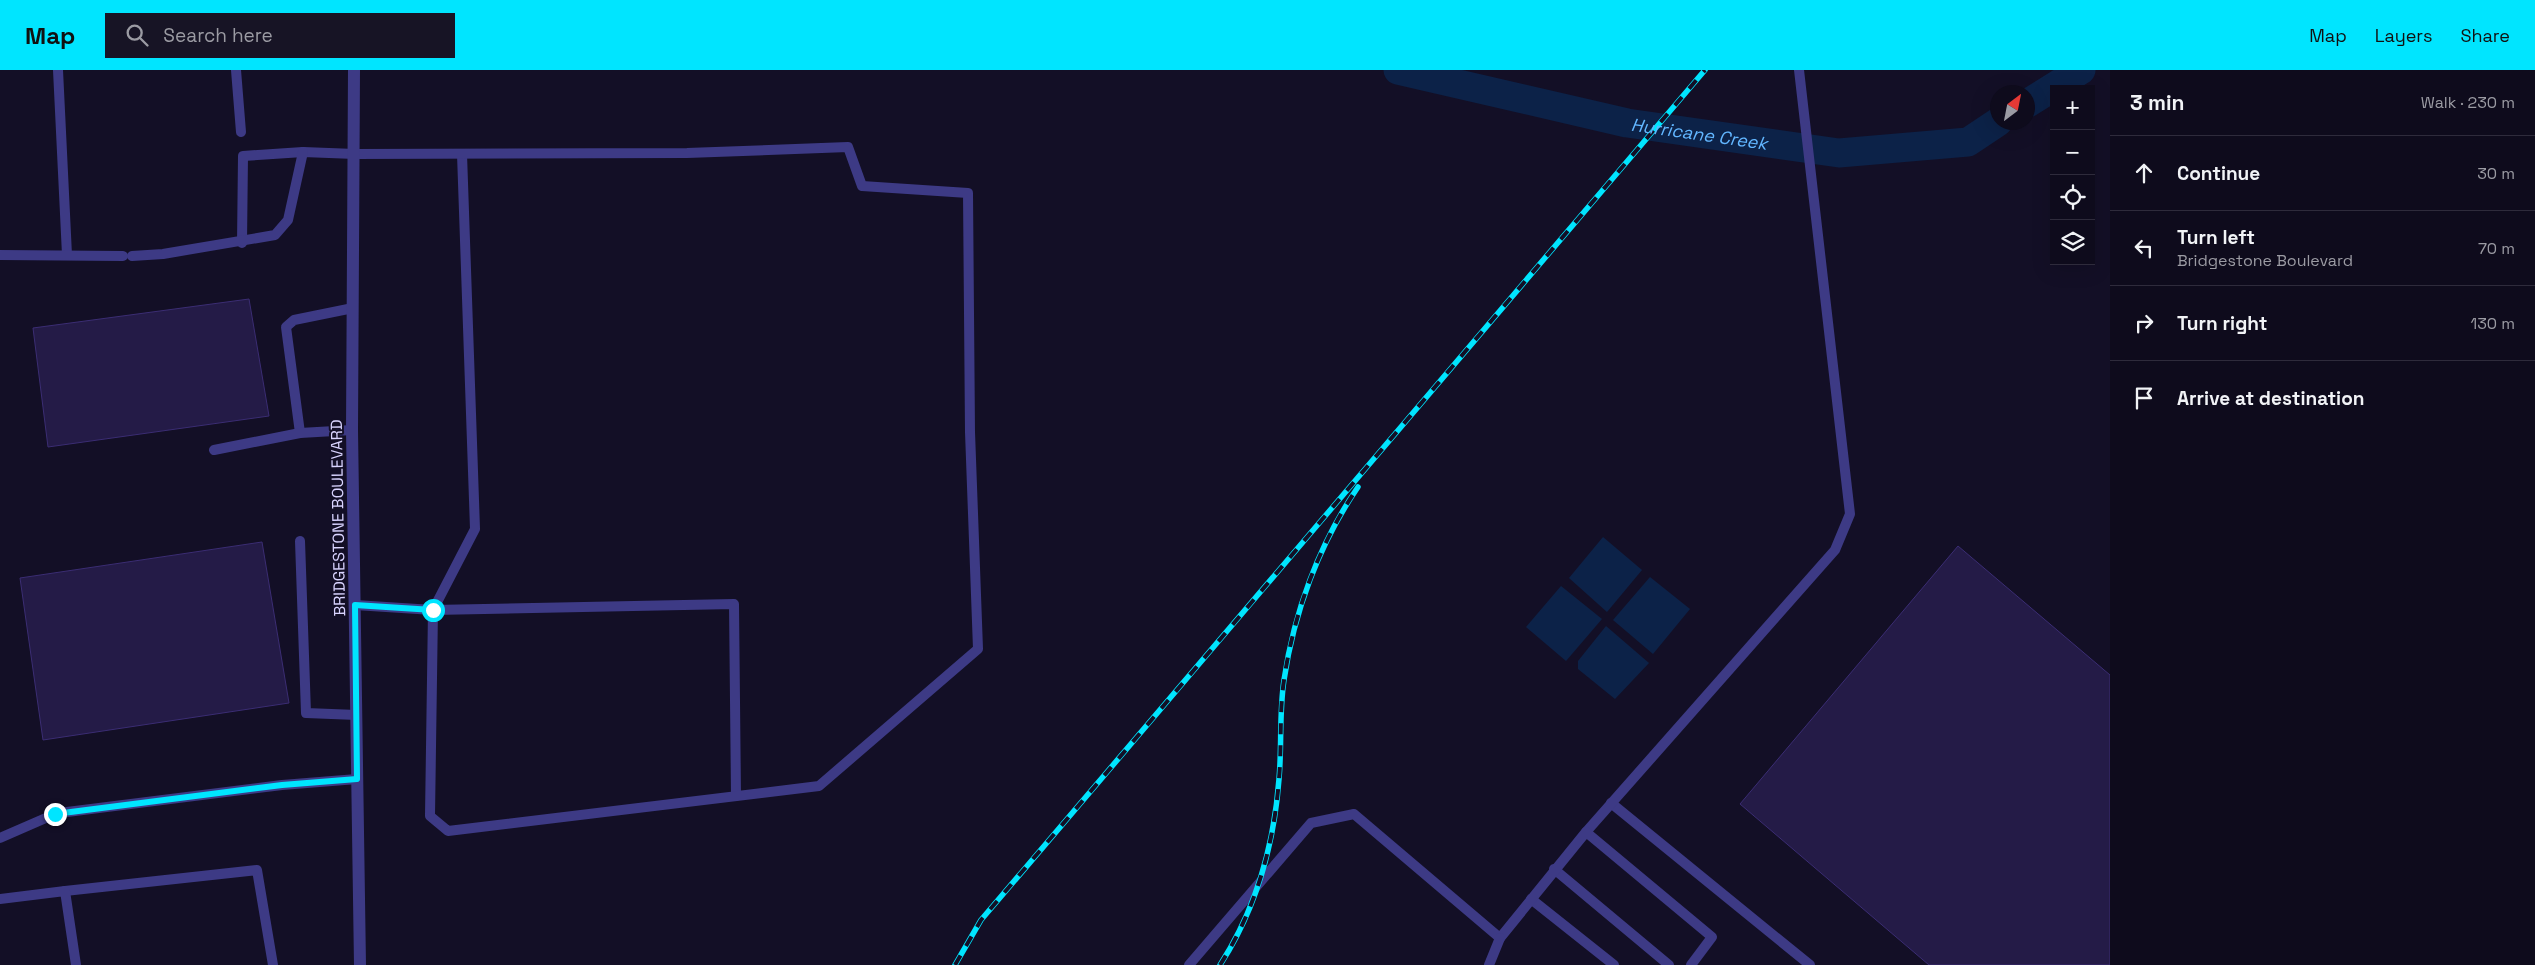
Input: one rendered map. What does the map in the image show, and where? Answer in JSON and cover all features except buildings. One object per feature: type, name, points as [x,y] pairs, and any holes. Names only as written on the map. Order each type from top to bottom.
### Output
[{"type":"street","name":"BRIDGESTONE BOULEVARD","points":[[354,70],[352,430],[360,965]]},
{"type":"lane","points":[[58,70],[67,255]]},
{"type":"lane","points":[[236,70],[241,132]]},
{"type":"lane","points":[[1489,965],[1500,938],[1554,869],[1835,550],[1850,514],[1799,70]]},
{"type":"lane","points":[[242,243],[243,156],[303,152],[355,154],[687,153],[848,147],[862,186],[968,193],[970,432],[978,649],[819,786],[448,831],[430,816],[433,610],[475,529],[462,154]]},
{"type":"lane","points":[[0,255],[127,256],[163,254],[242,243],[276,236],[288,220],[303,152]]},
{"type":"lane","points":[[300,433],[286,327],[294,320],[354,308]]},
{"type":"lane","points":[[214,450],[300,433],[352,430]]},
{"type":"lane","points":[[300,541],[306,713],[356,715]]},
{"type":"lane","points":[[355,605],[433,610],[734,604],[736,796]]},
{"type":"lane","points":[[0,838],[61,813],[282,785],[357,779]]},
{"type":"lane","points":[[1611,803],[1810,965]]},
{"type":"lane","points":[[1190,965],[1311,823],[1354,814],[1500,938]]},
{"type":"lane","points":[[1586,832],[1712,937],[1691,965]]},
{"type":"lane","points":[[1554,869],[1669,965]]},
{"type":"lane","points":[[0,899],[257,870],[273,965]]},
{"type":"lane","points":[[65,891],[76,965]]},
{"type":"lane","points":[[1531,899],[1614,965]]},
{"type":"water","points":[[1603,537],[1642,570],[1607,612],[1569,578]]},
{"type":"water","points":[[1650,577],[1690,609],[1653,654],[1613,620]]},
{"type":"water","points":[[1561,586],[1602,619],[1566,661],[1526,627]]},
{"type":"water","points":[[1606,626],[1649,663],[1615,699],[1578,669],[1578,661]]},
{"type":"waterway","name":"Hurricane Creek","points":[[1398,70],[1627,123],[1839,153],[1968,142],[1990,127]]},
{"type":"waterway","name":"Hurricane Creek","points":[[2035,99],[2081,70]]},
{"type":"railway","points":[[955,965],[981,920],[1705,70]]},
{"type":"railway","points":[[1220,965],[1244,922],[1268,852],[1277,804],[1284,680],[1294,629],[1320,555],[1331,532],[1358,487]]},
{"type":"route","points":[[55,814],[282,785],[357,779],[355,605],[433,610]]}]
